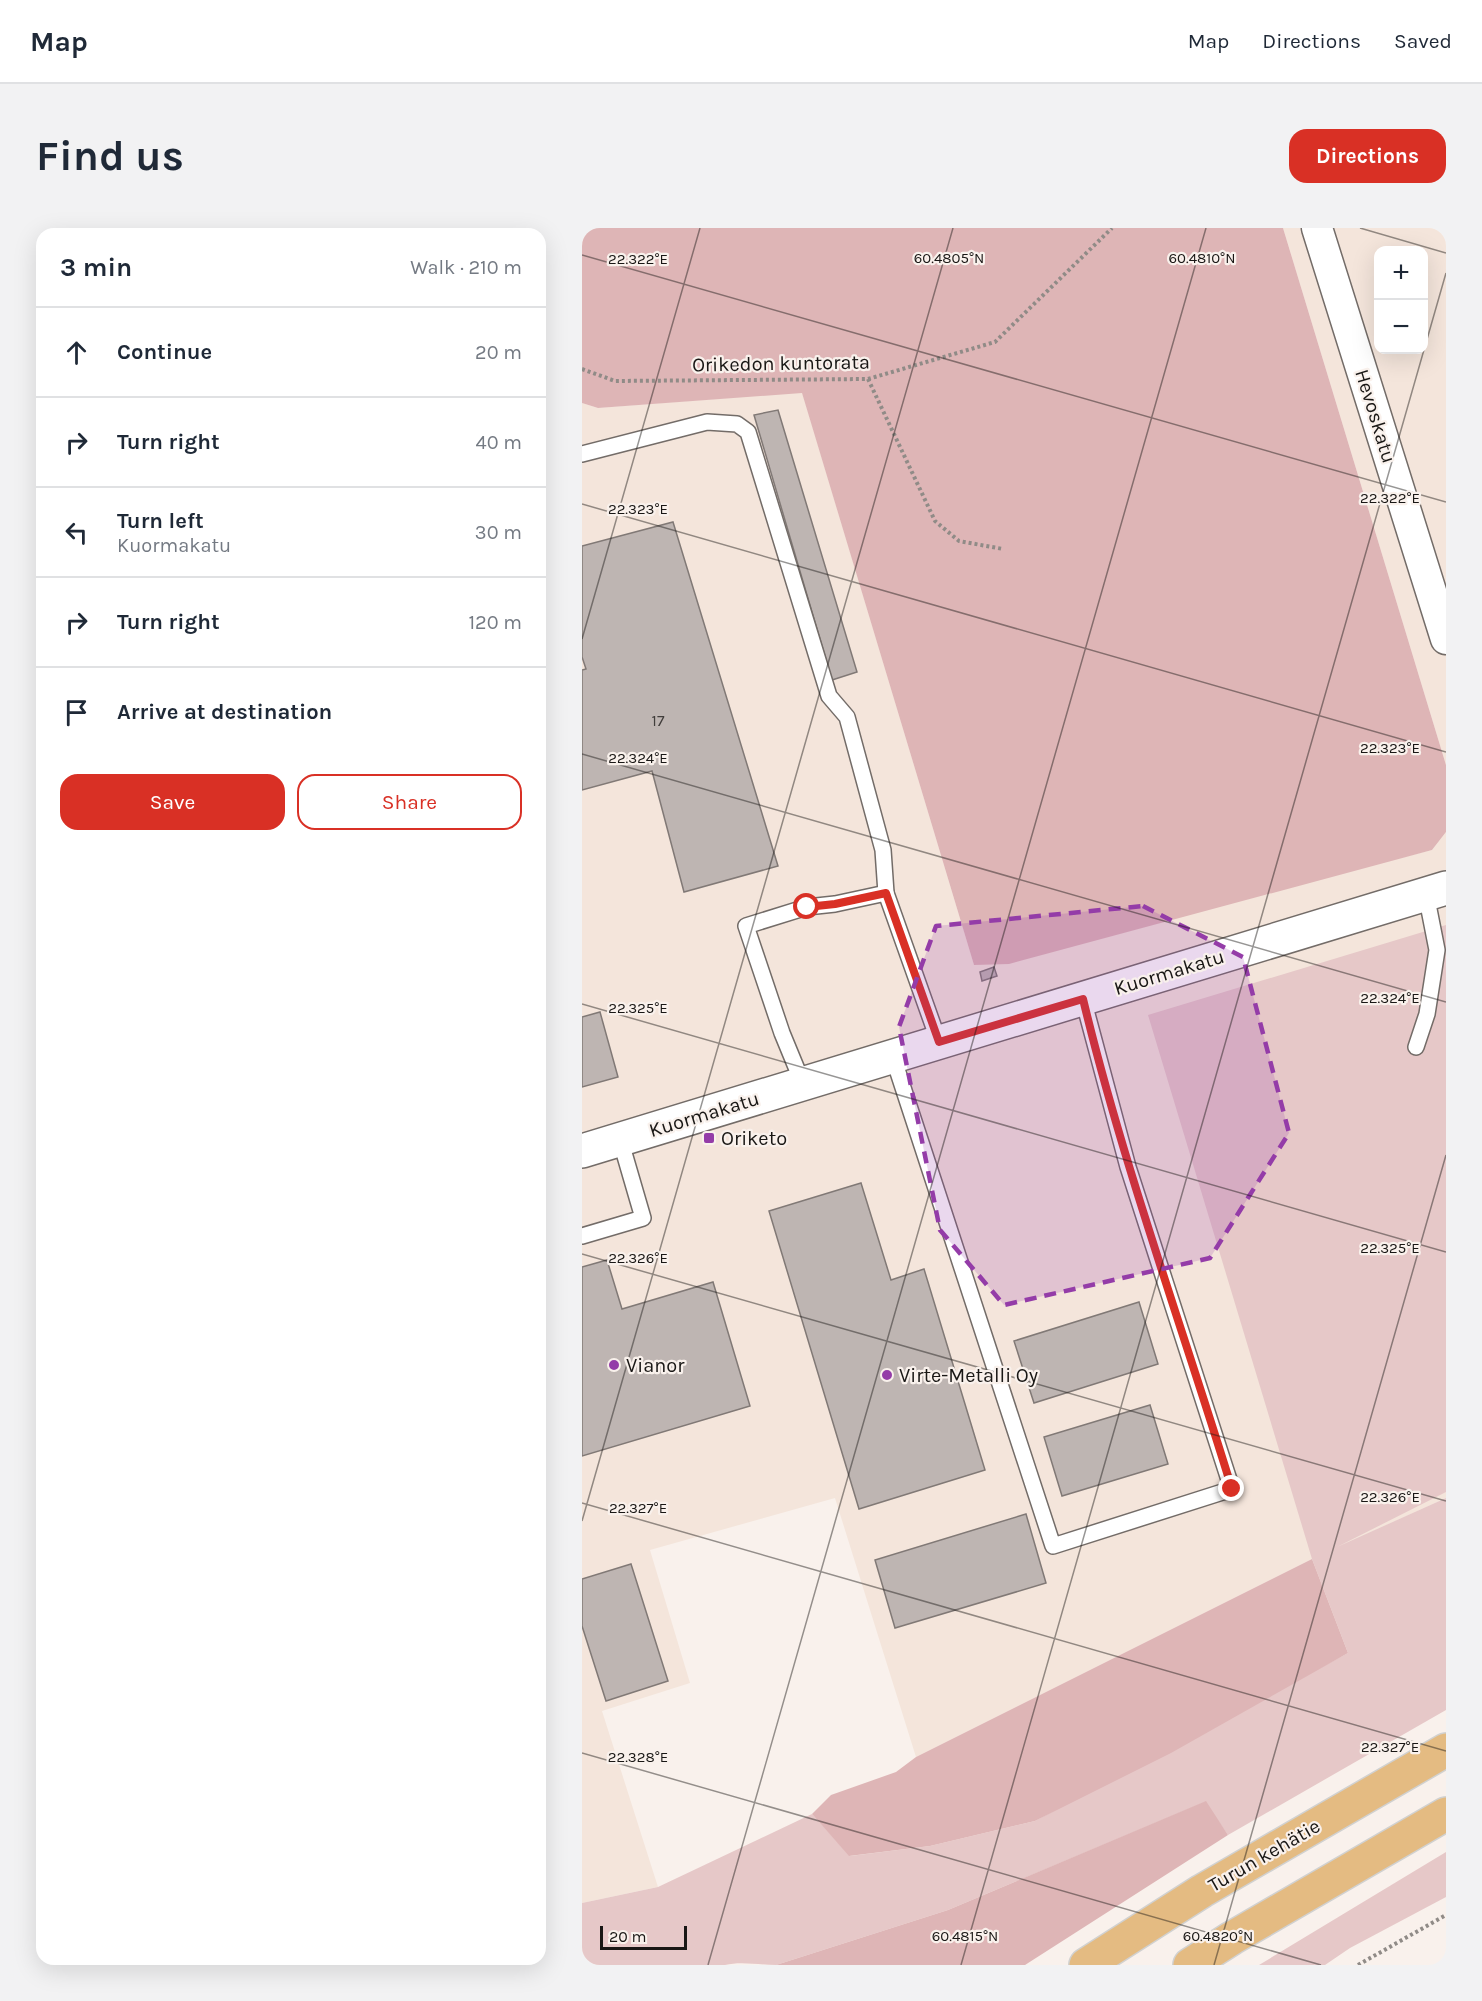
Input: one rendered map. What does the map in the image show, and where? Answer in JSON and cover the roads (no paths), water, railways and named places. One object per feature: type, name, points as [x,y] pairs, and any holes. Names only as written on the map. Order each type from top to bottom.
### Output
[{"type":"highway","name":"Turun kehätie","points":[[1086,1965],[1202,1891],[1446,1750]]},
{"type":"highway","points":[[1190,1965],[1232,1938],[1446,1814]]},
{"type":"street","name":"Hevoskatu","points":[[1317,228],[1446,639]]},
{"type":"street","name":"Kuormakatu","points":[[582,1150],[1436,891]]},
{"type":"lane","points":[[582,454],[707,422],[737,424],[748,432],[829,696],[847,717],[883,850],[886,893],[939,1042]]},
{"type":"lane","points":[[1416,1047],[1427,1014],[1437,950],[1436,891]]},
{"type":"lane","points":[[802,1084],[782,1033],[746,926],[807,907],[835,904],[886,893]]},
{"type":"lane","points":[[893,1056],[1053,1546],[1232,1489],[1128,1167],[1083,999]]},
{"type":"lane","points":[[582,1236],[643,1218],[620,1139]]},
{"type":"place","name":"Oriketo","points":[[709,1138]]},
{"type":"place","name":"Vianor","points":[[614,1365]]},
{"type":"place","name":"Virte-Metalli Oy","points":[[887,1375]]}]
